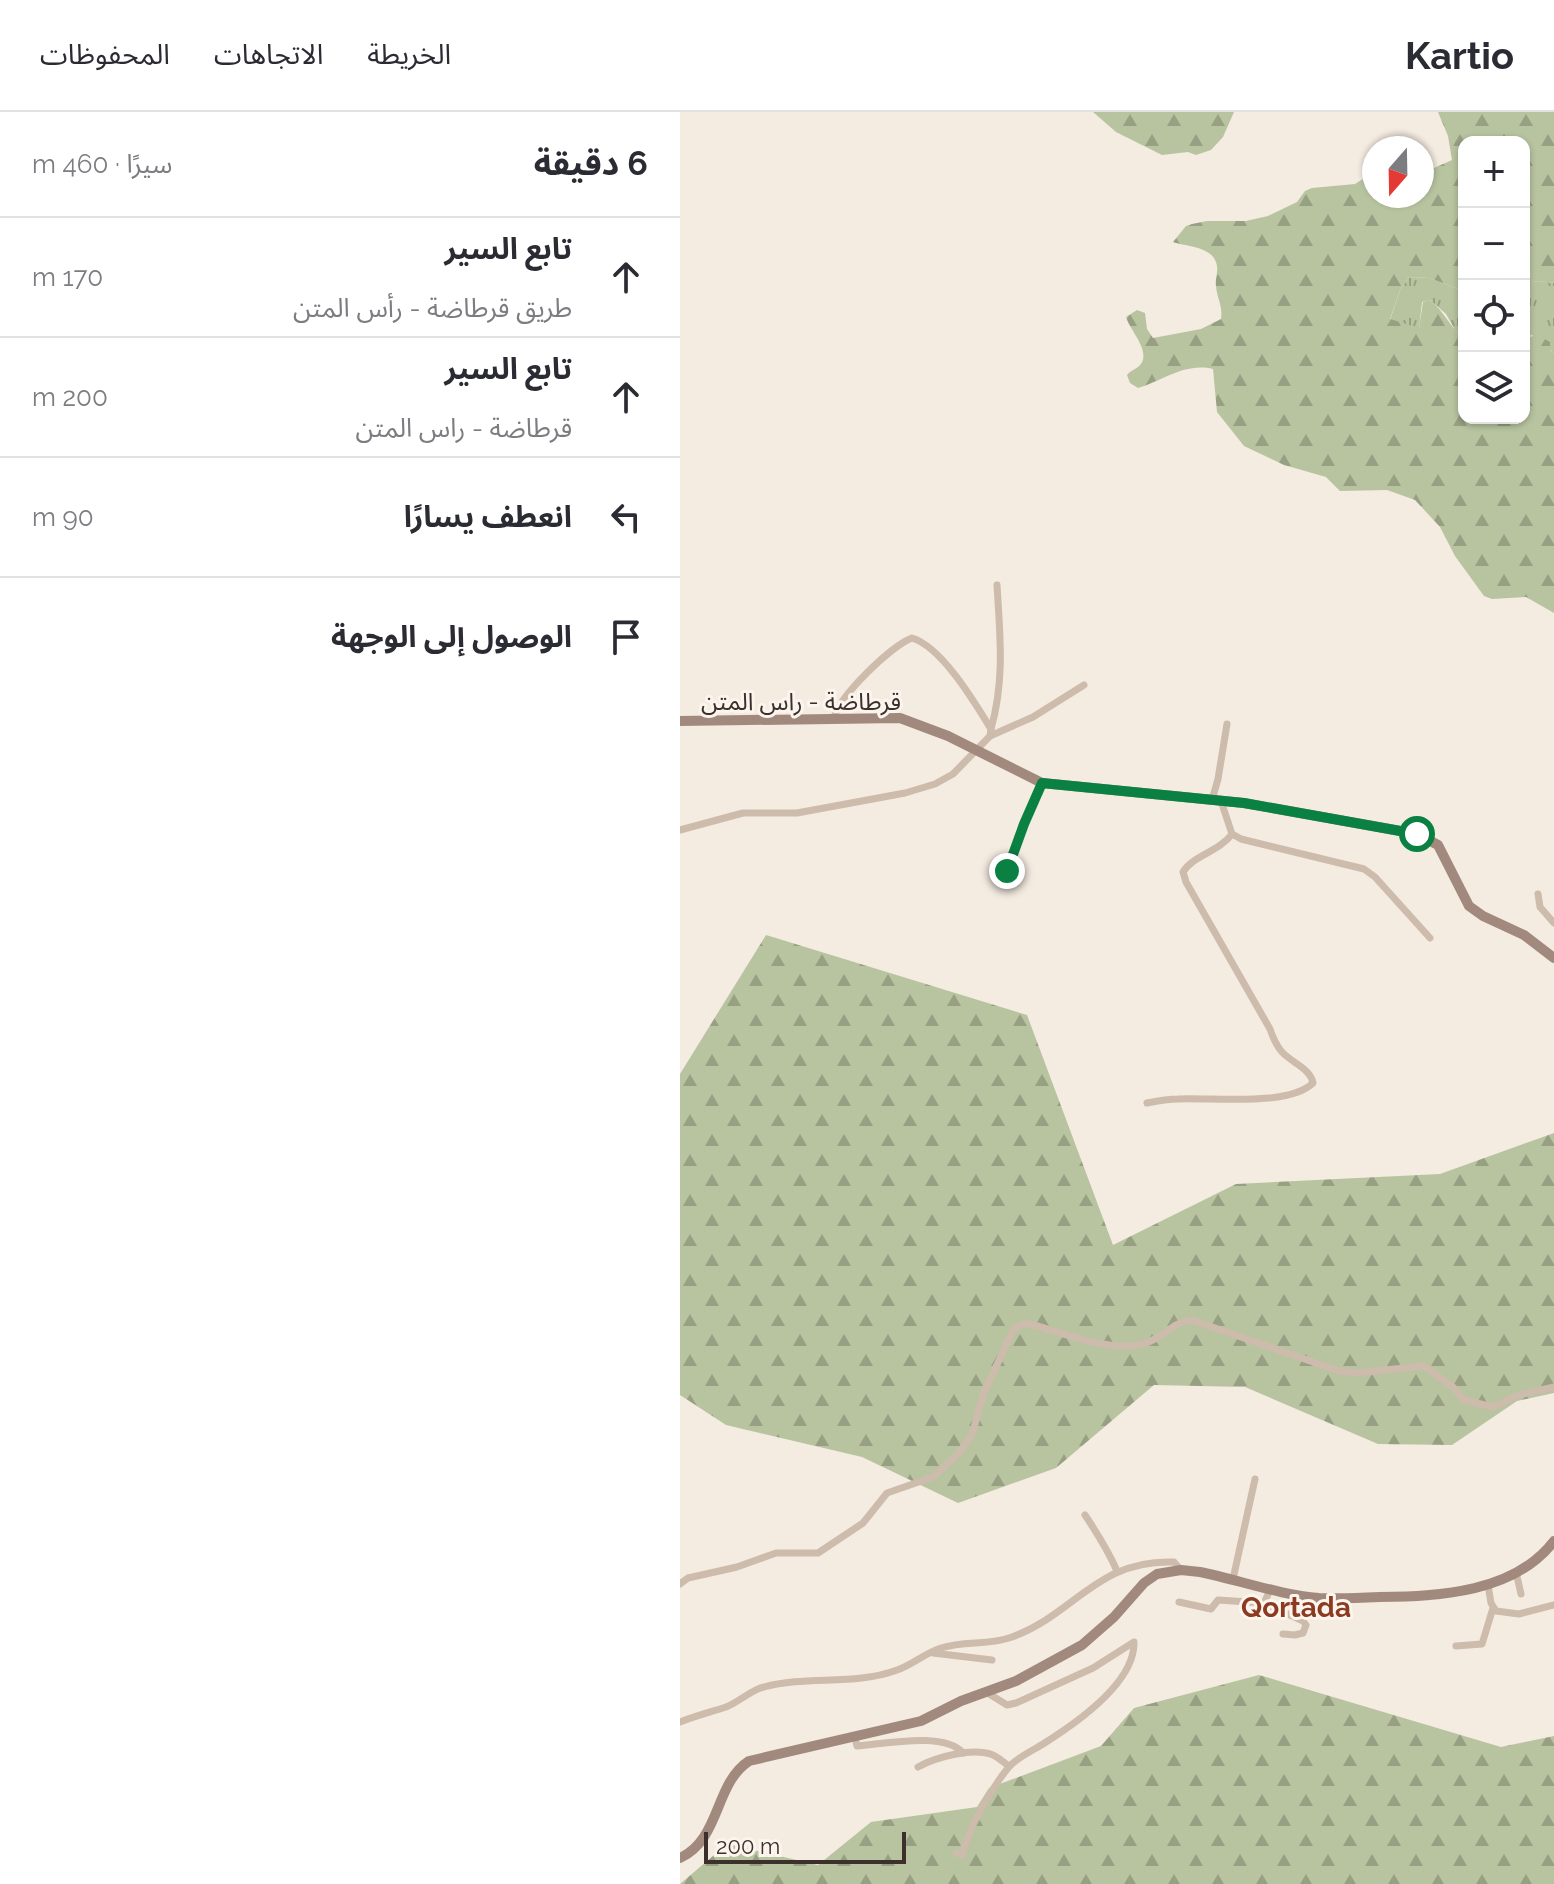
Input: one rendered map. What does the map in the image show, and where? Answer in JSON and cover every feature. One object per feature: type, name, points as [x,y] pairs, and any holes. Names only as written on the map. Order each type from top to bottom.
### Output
[{"type":"main road","name":"قرطاضة - راس المتن","points":[[680,721],[900,718],[1042,783],[1244,803],[1404,831],[1438,845],[1469,906],[1524,935],[1554,958]]},
{"type":"main road","points":[[680,1858],[695,1850],[704,1838],[739,1767],[763,1755],[921,1721],[961,1701],[1016,1681],[1058,1660],[1099,1631],[1144,1583],[1157,1574],[1181,1570],[1200,1572],[1318,1598],[1430,1595],[1488,1585],[1545,1554],[1554,1541]]},
{"type":"street","points":[[991,733],[1001,691],[997,585]]},
{"type":"street","points":[[834,718],[839,704],[863,679],[899,645],[912,638],[947,666],[991,733]]},
{"type":"street","points":[[680,830],[743,813],[797,813],[905,793],[953,774],[991,733],[1033,717],[1084,685]]},
{"type":"street","points":[[1227,724],[1216,800],[1232,834],[1241,839],[1364,869],[1375,877],[1430,938]]},
{"type":"street","points":[[1007,871],[1042,783]]},
{"type":"street","points":[[1147,1103],[1179,1098],[1234,1100],[1277,1096],[1308,1088],[1313,1083],[1308,1071],[1284,1054],[1275,1043],[1186,882],[1183,872],[1186,866],[1214,852],[1232,834]]},
{"type":"street","points":[[1538,894],[1540,907],[1554,923]]},
{"type":"street","points":[[680,1584],[688,1578],[737,1567],[776,1553],[818,1553],[863,1523],[887,1493],[933,1477],[959,1453],[972,1435],[983,1395],[1018,1325],[1027,1323],[1114,1346],[1131,1347],[1147,1343],[1181,1321],[1192,1320],[1339,1371],[1356,1373],[1424,1366],[1453,1387],[1464,1400],[1493,1407],[1519,1395],[1554,1387]]},
{"type":"street","points":[[1233,1579],[1255,1479]]},
{"type":"street","points":[[1085,1515],[1092,1530],[1105,1543],[1117,1571]]},
{"type":"street","points":[[680,1722],[726,1707],[763,1687],[870,1677],[898,1670],[930,1653],[964,1643],[990,1644],[1038,1626],[1070,1600],[1117,1571],[1156,1561],[1174,1562],[1181,1570]]},
{"type":"street","points":[[1516,1572],[1521,1594]]},
{"type":"street","points":[[1456,1646],[1482,1644],[1493,1608],[1488,1585]]},
{"type":"street","points":[[1264,1603],[1271,1588]]},
{"type":"street","points":[[1179,1602],[1211,1609],[1218,1600],[1264,1603],[1306,1625],[1303,1633],[1283,1634]]},
{"type":"street","points":[[1493,1608],[1519,1614],[1554,1605]]},
{"type":"street","points":[[956,1853],[962,1855],[967,1835],[1009,1766],[1072,1726],[1112,1690],[1135,1656],[1134,1642],[1093,1668],[1016,1703],[1007,1705],[986,1692]]},
{"type":"street","points":[[930,1653],[992,1660]]},
{"type":"street","points":[[855,1737],[857,1746],[935,1740],[959,1748],[963,1753]]},
{"type":"street","points":[[918,1767],[933,1759],[963,1753],[993,1754],[1009,1766]]},
{"type":"green space","points":[[1093,112],[1234,112],[1223,137],[1211,150],[1196,155],[1188,152],[1162,155],[1116,132]]},
{"type":"green space","points":[[1438,112],[1554,112],[1554,283],[1530,283],[1530,136],[1458,136],[1458,289],[1429,278],[1409,277],[1400,290],[1390,319],[1419,328],[1423,302],[1430,300],[1458,333],[1458,424],[1530,424],[1530,337],[1538,335],[1550,342],[1550,350],[1554,353],[1554,613],[1526,597],[1492,599],[1484,596],[1455,556],[1440,527],[1415,500],[1387,490],[1340,491],[1326,477],[1284,465],[1244,446],[1217,412],[1213,369],[1183,370],[1138,388],[1130,383],[1127,375],[1138,367],[1143,356],[1140,342],[1126,317],[1137,310],[1145,313],[1147,329],[1153,338],[1201,329],[1221,319],[1215,259],[1199,248],[1173,242],[1186,226],[1207,221],[1246,221],[1268,216],[1297,202],[1305,191],[1312,188],[1355,184],[1362,180],[1362,208],[1434,208],[1434,168],[1452,160],[1448,136]]},
{"type":"green space","points":[[1409,277],[1429,278],[1458,289],[1458,333],[1446,314],[1430,300],[1422,302],[1419,329],[1390,320],[1400,290]]},
{"type":"green space","points":[[1530,283],[1554,283],[1554,353],[1530,336]]},
{"type":"green space","points":[[766,935],[1027,1015],[1113,1245],[1236,1184],[1440,1174],[1554,1133],[1554,1393],[1517,1401],[1452,1445],[1378,1444],[1245,1387],[1154,1385],[1056,1468],[958,1503],[862,1457],[726,1425],[680,1395],[680,1074]]},
{"type":"green space","points":[[1259,1675],[1501,1747],[1554,1736],[1554,1884],[680,1884],[727,1844],[818,1865],[871,1822],[977,1807],[989,1788],[1101,1746],[1134,1708]]},
{"type":"district","name":"Qortada","points":[[1296,1607]]},
{"type":"route","points":[[1007,871],[1042,783],[1244,803],[1417,834]]}]
